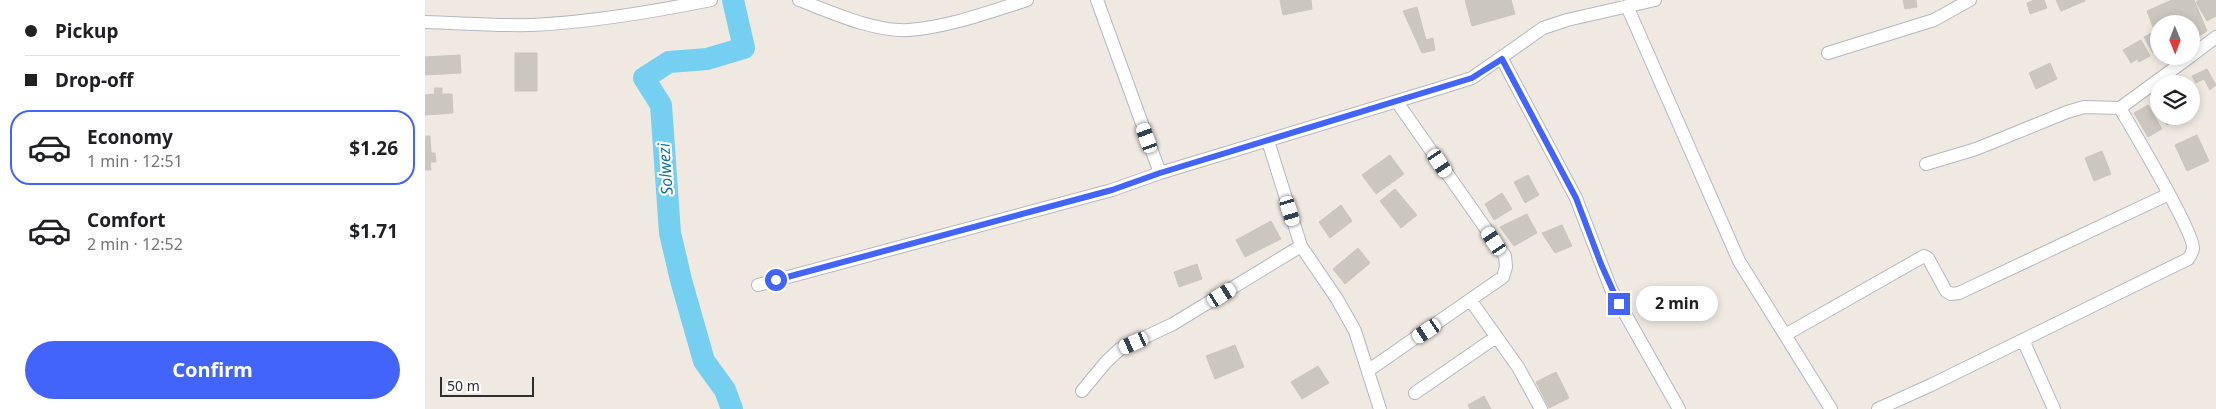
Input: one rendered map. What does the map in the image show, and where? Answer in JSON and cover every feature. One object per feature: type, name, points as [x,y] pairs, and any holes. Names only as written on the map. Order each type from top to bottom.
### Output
[{"type":"street","points":[[425,22],[488,25],[580,21],[645,13],[711,0]]},
{"type":"street","points":[[799,0],[857,21],[907,30],[979,16],[1027,0]]},
{"type":"street","points":[[1097,0],[1160,173]]},
{"type":"street","points":[[758,285],[1112,190],[1160,173],[1397,102],[1472,78],[1502,59],[1543,28],[1567,20],[1655,0]]},
{"type":"street","points":[[1828,53],[1934,20],[1970,0]]},
{"type":"street","points":[[1627,6],[1739,261],[1831,409]]},
{"type":"street","points":[[2200,49],[2216,37]]},
{"type":"street","points":[[1502,59],[1576,198],[1611,290],[1679,409]]},
{"type":"street","points":[[1926,164],[1976,149],[2067,112],[2084,107],[2120,108],[2179,65]]},
{"type":"street","points":[[1369,370],[1503,277],[1506,267],[1505,256],[1397,102]]},
{"type":"street","points":[[1878,409],[2188,259],[2193,250],[2192,240],[2169,194],[2120,108]]},
{"type":"street","points":[[1269,141],[1301,246],[1355,331],[1380,409]]},
{"type":"street","points":[[1785,335],[1924,256],[1928,258],[1946,291],[1951,294],[1959,293],[2169,194]]},
{"type":"street","points":[[1082,391],[1106,362],[1120,350],[1173,324],[1301,246]]},
{"type":"street","points":[[1471,301],[1518,367],[1541,409]]},
{"type":"street","points":[[1415,393],[1496,338]]},
{"type":"street","points":[[2023,340],[2054,409]]},
{"type":"building","points":[[1280,0],[1311,0],[1312,9],[1283,15]]},
{"type":"building","points":[[1465,0],[1511,0],[1515,14],[1472,26]]},
{"type":"building","points":[[1903,0],[1916,0],[1917,7],[1905,9]]},
{"type":"building","points":[[2034,0],[2044,0],[2047,8],[2030,14],[2027,3]]},
{"type":"building","points":[[2056,0],[2085,0],[2085,1],[2061,11]]},
{"type":"building","points":[[2172,0],[2194,0],[2207,31],[2200,35],[2200,15],[2150,15],[2150,19],[2147,11]]},
{"type":"building","points":[[2199,0],[2216,0],[2216,16],[2207,21],[2196,2]]},
{"type":"building","points":[[1417,7],[1426,40],[1433,38],[1435,50],[1422,53],[1403,11]]},
{"type":"building","points":[[2150,34],[2150,48],[2144,37]]},
{"type":"building","points":[[2141,40],[2150,56],[2139,62],[2137,59],[2131,63],[2123,50]]},
{"type":"building","points":[[515,53],[537,53],[537,91],[515,91]]},
{"type":"building","points":[[460,55],[461,73],[425,75],[425,57]]},
{"type":"building","points":[[2050,63],[2057,79],[2036,89],[2029,73]]},
{"type":"building","points":[[2207,69],[2216,85],[2210,90],[2204,79],[2200,81],[2200,75],[2194,75]]},
{"type":"building","points":[[434,88],[442,88],[442,94],[452,94],[453,113],[425,115],[425,95],[435,94]]},
{"type":"building","points":[[2148,105],[2150,108],[2150,125],[2160,125],[2162,129],[2148,137],[2134,113]]},
{"type":"building","points":[[2197,135],[2209,161],[2187,171],[2175,145]]},
{"type":"building","points":[[425,136],[430,136],[431,153],[435,153],[436,162],[430,162],[431,170],[425,170]]},
{"type":"building","points":[[2102,151],[2111,174],[2094,181],[2085,158]]},
{"type":"building","points":[[1390,155],[1404,174],[1376,194],[1362,175]]},
{"type":"building","points":[[1528,175],[1539,195],[1525,203],[1514,182]]},
{"type":"building","points":[[1395,189],[1417,215],[1401,228],[1380,201]]},
{"type":"building","points":[[1502,193],[1512,209],[1494,220],[1485,204]]},
{"type":"building","points":[[1341,205],[1352,221],[1330,238],[1319,222]]},
{"type":"building","points":[[1527,214],[1537,233],[1514,246],[1500,227]]},
{"type":"building","points":[[1271,221],[1281,239],[1245,257],[1236,240]]},
{"type":"building","points":[[1562,225],[1572,246],[1555,253],[1542,233]]},
{"type":"building","points":[[1358,248],[1370,263],[1345,284],[1333,269]]},
{"type":"building","points":[[1197,264],[1202,279],[1179,287],[1174,272]]},
{"type":"building","points":[[1235,345],[1244,367],[1215,379],[1206,356]]},
{"type":"building","points":[[1318,366],[1329,383],[1302,399],[1291,382]]},
{"type":"building","points":[[1556,372],[1569,398],[1549,408],[1536,382]]},
{"type":"building","points":[[1484,396],[1491,409],[1470,409],[1468,405]]},
{"type":"waterway","name":"Solwezi","points":[[732,409],[725,390],[704,361],[681,280],[670,233],[661,105],[644,78],[669,62],[707,59],[744,48],[733,0]]},
{"type":"route","points":[[776,280],[1112,190],[1160,173],[1472,78],[1502,59],[1576,198],[1611,290],[1619,304]]}]
